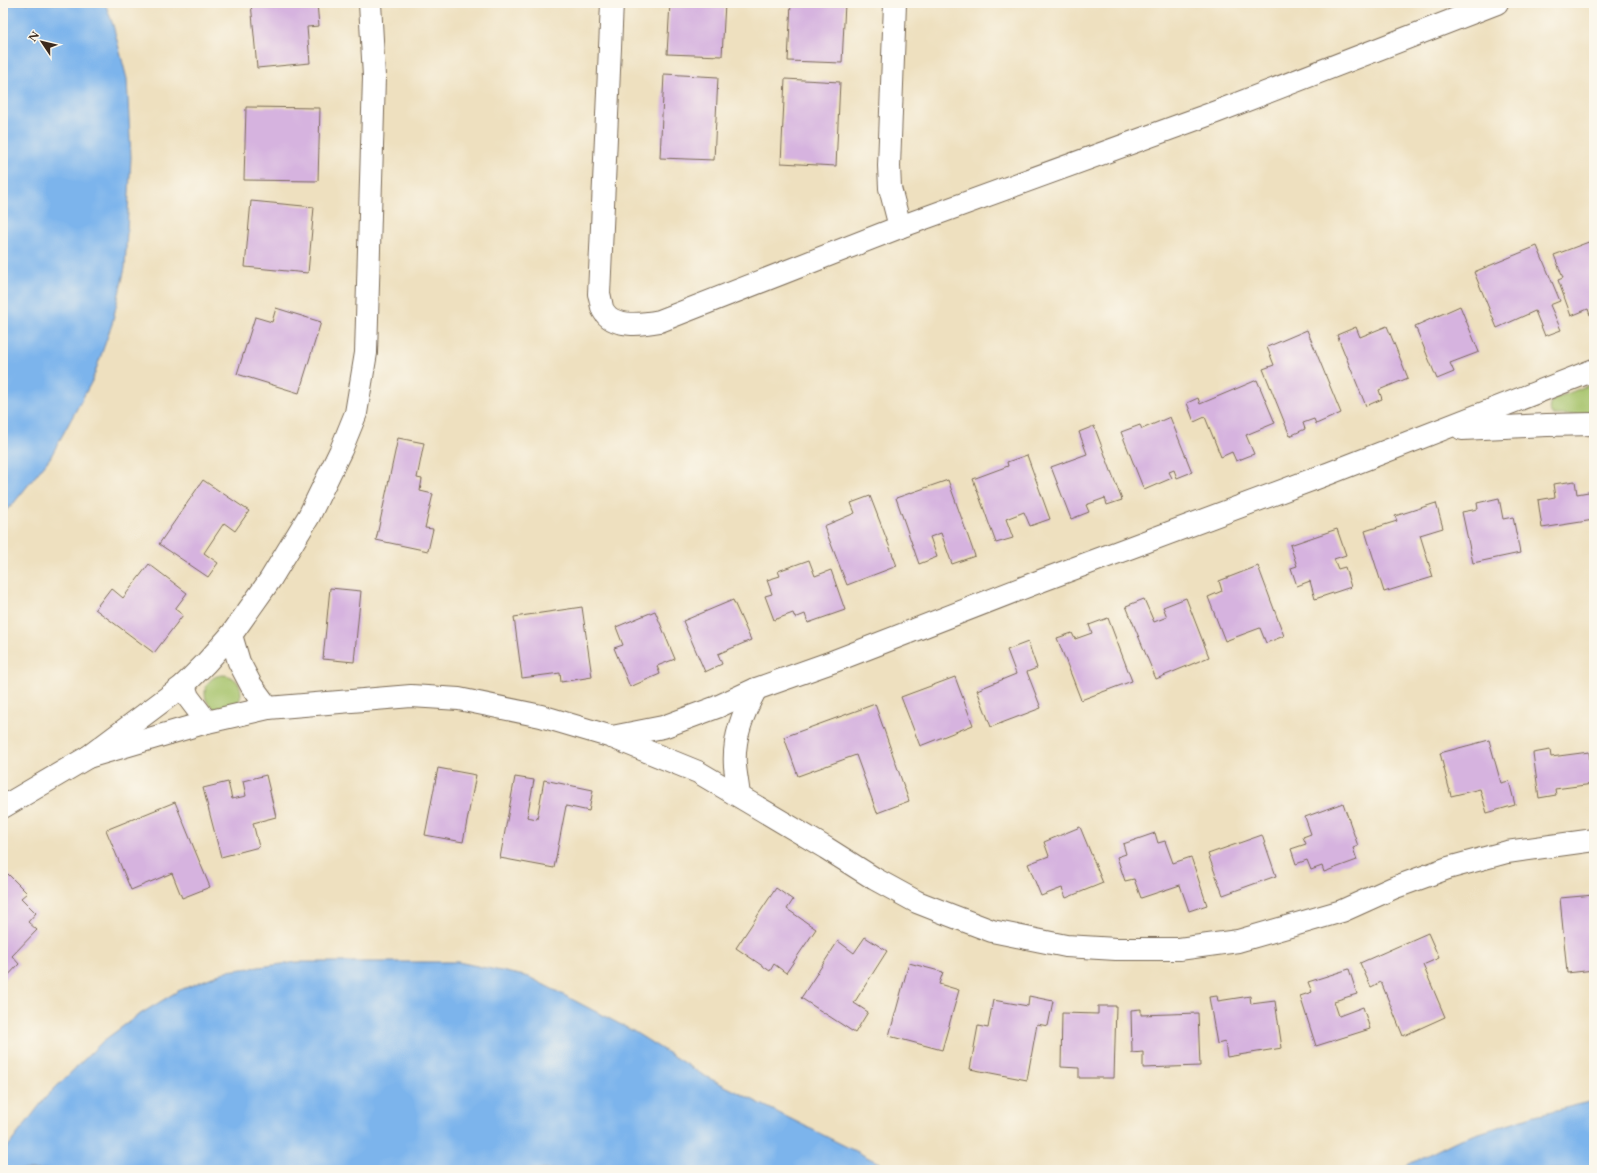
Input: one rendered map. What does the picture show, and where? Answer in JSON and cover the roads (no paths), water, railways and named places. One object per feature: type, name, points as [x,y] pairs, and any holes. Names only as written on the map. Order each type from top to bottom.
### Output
[{"type":"street","points":[[3,807],[88,757],[184,685],[231,635],[270,580],[309,516],[342,450],[356,412],[366,353],[374,76],[370,3]]},
{"type":"street","points":[[612,3],[600,294],[604,310],[611,318],[624,324],[641,324],[660,321],[900,227],[1216,112],[1497,3]]},
{"type":"street","points":[[895,3],[889,166],[890,188],[900,227]]},
{"type":"street","points":[[612,737],[663,727],[716,707],[756,689],[832,662],[1043,580],[1443,430],[1594,370]]},
{"type":"street","points":[[1443,430],[1547,424],[1594,424]]},
{"type":"street","points":[[231,635],[238,662],[251,685],[268,708]]},
{"type":"street","points":[[184,685],[188,697],[207,722]]},
{"type":"street","points":[[739,796],[734,765],[737,737],[744,712],[756,689]]},
{"type":"street","points":[[88,757],[207,722],[268,708],[411,696],[459,699],[541,716],[612,737],[698,772],[875,879],[917,902],[992,931],[1066,946],[1116,949],[1179,949],[1238,941],[1342,911],[1393,888],[1448,868],[1507,852],[1594,840]]},
{"type":"water","points":[[3,3],[105,3],[113,25],[127,79],[131,157],[125,268],[112,324],[92,381],[50,458],[13,504],[3,513]]},
{"type":"water","points":[[298,962],[458,962],[529,977],[633,1031],[703,1075],[893,1170],[3,1170],[3,1153],[46,1097],[103,1041],[137,1016],[178,991],[227,971]]},
{"type":"water","points":[[1594,1101],[1594,1170],[1388,1170],[1405,1166],[1458,1140],[1535,1115]]}]
